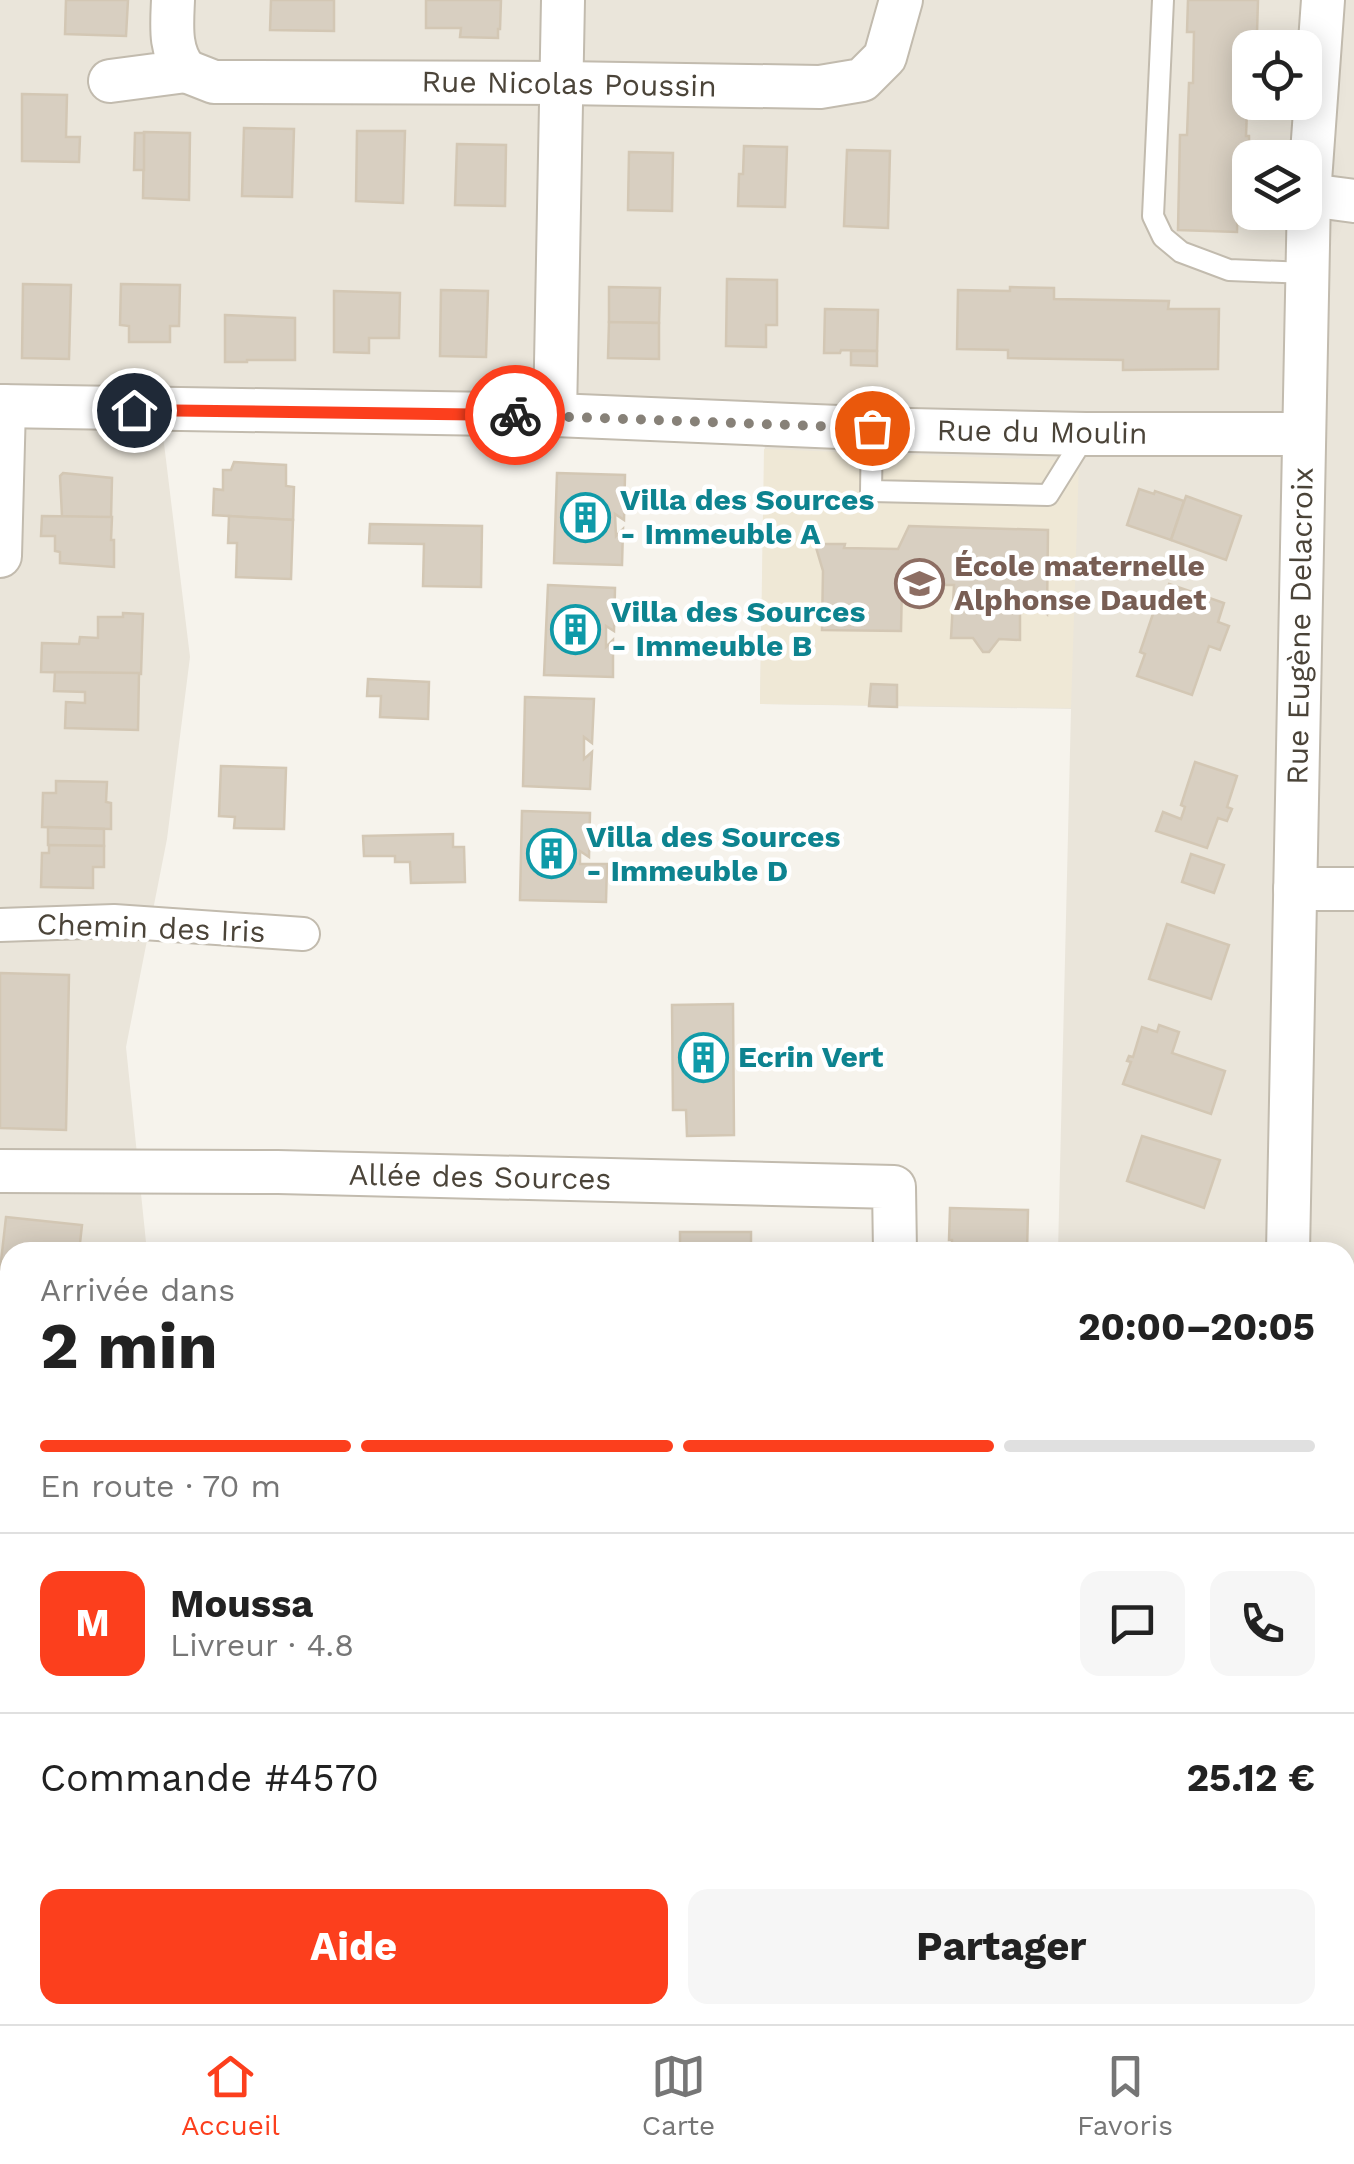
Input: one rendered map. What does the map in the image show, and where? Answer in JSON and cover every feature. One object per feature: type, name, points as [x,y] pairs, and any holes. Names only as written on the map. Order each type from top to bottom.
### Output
[{"type":"street","points":[[173,0],[174,48],[186,71]]},
{"type":"street","points":[[555,416],[563,0]]},
{"type":"street","name":"Rue Nicolas Poussin","points":[[186,71],[214,82],[820,87],[862,80],[884,57],[901,0]]},
{"type":"street","name":"Rue Eugène Delacroix","points":[[1313,140],[1323,0]]},
{"type":"street","points":[[110,81],[186,71]]},
{"type":"street","points":[[1322,197],[1354,201]]},
{"type":"street","name":"Rue Eugène Delacroix","points":[[1288,1242],[1309,230]]},
{"type":"street","points":[[0,556],[2,406]]},
{"type":"street","name":"Rue du Moulin","points":[[2,406],[555,416],[1086,434],[1304,434]]},
{"type":"street","points":[[1295,889],[1354,889]]},
{"type":"street","name":"Chemin des Iris","points":[[0,925],[114,921],[303,934]]},
{"type":"street","name":"Allée des Sources","points":[[0,1171],[278,1172],[894,1187],[895,1242]]},
{"type":"lane","points":[[1164,0],[1153,216],[1163,237],[1181,252],[1228,270],[1308,273]]},
{"type":"lane","points":[[872,428],[870,490],[1048,495],[1086,434]]},
{"type":"shaded area","points":[[0,0],[1354,0],[1354,1242],[1058,1242],[1071,709],[760,704],[765,432],[162,427],[190,657],[167,839],[126,1047],[146,1242],[0,1242]]},
{"type":"shaded area","name":"École maternelle Alphonse Daudet","points":[[764,449],[1079,461],[1071,708],[760,704]]},
{"type":"building","points":[[66,0],[128,0],[126,36],[65,34]]},
{"type":"building","points":[[271,0],[334,0],[334,31],[270,30]]},
{"type":"building","points":[[426,0],[501,0],[498,38],[460,37],[461,28],[426,28]]},
{"type":"building","points":[[1188,0],[1258,0],[1257,30],[1232,30],[1232,120],[1247,120],[1249,136],[1249,140],[1232,140],[1232,230],[1237,232],[1178,230],[1180,135],[1187,135],[1189,83],[1193,83],[1194,32],[1187,32]]},
{"type":"building","points":[[22,94],[67,95],[66,137],[80,137],[79,162],[22,161]]},
{"type":"building","points":[[244,128],[294,129],[292,197],[242,196]]},
{"type":"building","points":[[357,131],[405,131],[403,203],[356,201]]},
{"type":"building","points":[[144,132],[190,133],[189,200],[143,198]]},
{"type":"building","points":[[135,133],[144,133],[144,170],[134,170]]},
{"type":"building","points":[[457,144],[506,145],[505,206],[455,205]]},
{"type":"building","points":[[744,146],[787,147],[785,207],[738,206]]},
{"type":"building","points":[[847,150],[890,151],[888,228],[844,226]]},
{"type":"building","points":[[629,152],[673,153],[672,211],[628,210]]},
{"type":"building","points":[[727,279],[777,280],[777,325],[766,325],[766,347],[726,346]]},
{"type":"building","points":[[23,284],[71,285],[69,359],[22,358]]},
{"type":"building","points":[[121,284],[180,285],[179,326],[170,326],[170,342],[129,342],[129,326],[120,325]]},
{"type":"building","points":[[609,287],[660,288],[659,323],[609,322]]},
{"type":"building","points":[[1010,287],[1054,288],[1054,299],[1169,301],[1168,309],[1219,309],[1218,369],[1123,370],[1123,360],[1008,358],[1008,350],[957,349],[958,290],[1010,291]]},
{"type":"building","points":[[441,290],[488,291],[486,357],[440,356]]},
{"type":"building","points":[[334,291],[400,293],[399,338],[369,338],[369,353],[334,352]]},
{"type":"building","points":[[825,309],[878,310],[877,351],[824,353]]},
{"type":"building","points":[[225,315],[295,318],[295,360],[225,362]]},
{"type":"building","points":[[609,322],[659,323],[659,359],[608,358]]},
{"type":"building","points":[[851,351],[877,351],[877,366],[851,365]]},
{"type":"building","points":[[234,462],[286,465],[286,486],[294,487],[293,520],[213,515],[214,489],[223,490],[223,470],[231,470]]},
{"type":"building","points":[[63,473],[112,478],[111,518],[62,516]]},
{"type":"building","name":"Villa des Sources - Immeuble A","points":[[557,473],[625,475],[624,520],[615,514],[616,536],[623,529],[622,565],[554,563]]},
{"type":"building","points":[[1139,489],[1184,501],[1171,540],[1127,525]]},
{"type":"building","points":[[1186,496],[1241,516],[1226,560],[1171,540]]},
{"type":"building","points":[[42,516],[112,517],[114,567],[60,563],[55,536],[41,536]]},
{"type":"building","points":[[229,516],[293,520],[291,579],[236,577],[237,543],[228,543]]},
{"type":"building","points":[[370,524],[482,526],[481,587],[423,586],[424,544],[369,543]]},
{"type":"building","points":[[909,526],[1048,530],[1047,614],[1043,610],[1020,609],[1020,640],[999,639],[989,652],[983,652],[973,638],[951,638],[954,585],[941,585],[936,575],[920,575],[914,584],[902,584],[901,631],[822,630],[823,571],[815,544],[898,549]]},
{"type":"building","points":[[1169,584],[1224,603],[1218,622],[1229,626],[1220,650],[1209,646],[1192,695],[1137,676],[1145,654],[1140,652],[1156,605],[1161,606]]},
{"type":"building","name":"Villa des Sources - Immeuble B","points":[[548,585],[615,588],[614,631],[606,626],[606,647],[613,640],[613,677],[544,675]]},
{"type":"building","points":[[123,613],[143,614],[141,674],[41,672],[42,643],[79,644],[80,637],[98,638],[98,617],[123,617]]},
{"type":"building","points":[[55,672],[139,673],[138,730],[65,728],[66,702],[85,703],[85,692],[54,691]]},
{"type":"building","points":[[368,679],[429,682],[428,719],[380,717],[381,696],[367,696]]},
{"type":"building","points":[[871,684],[897,685],[897,707],[869,706]]},
{"type":"building","points":[[525,697],[594,699],[592,743],[584,737],[584,759],[592,752],[590,789],[523,786]]},
{"type":"building","points":[[1195,762],[1237,776],[1227,807],[1232,809],[1227,821],[1218,818],[1207,848],[1156,831],[1163,812],[1181,819],[1185,807],[1181,805]]},
{"type":"building","points":[[221,766],[286,768],[284,829],[234,828],[235,817],[219,816]]},
{"type":"building","points":[[56,781],[107,782],[111,829],[42,827],[43,793],[56,793]]},
{"type":"building","name":"Villa des Sources - Immeuble D","points":[[522,811],[590,813],[589,857],[580,851],[580,864],[607,864],[606,902],[520,900]]},
{"type":"building","points":[[48,827],[104,829],[104,846],[48,845]]},
{"type":"building","points":[[453,834],[453,847],[464,847],[465,882],[411,883],[410,862],[395,862],[395,856],[364,856],[363,836]]},
{"type":"building","points":[[49,845],[104,846],[104,867],[93,867],[93,888],[41,887],[42,853],[49,853]]},
{"type":"building","points":[[1191,854],[1224,865],[1214,893],[1182,882]]},
{"type":"building","points":[[1167,924],[1229,945],[1211,999],[1149,979]]},
{"type":"building","points":[[0,973],[69,975],[66,1130],[0,1128]]},
{"type":"building","name":"Ecrin Vert","points":[[733,1004],[734,1135],[687,1136],[686,1110],[673,1110],[672,1005]]},
{"type":"building","points":[[1159,1025],[1179,1032],[1172,1053],[1225,1071],[1211,1114],[1123,1084],[1131,1062],[1127,1061],[1129,1056],[1133,1057],[1142,1027],[1157,1032]]},
{"type":"building","points":[[1142,1136],[1220,1160],[1204,1208],[1127,1181]]},
{"type":"building","points":[[950,1208],[1028,1210],[1027,1242],[949,1240]]},
{"type":"building","points":[[6,1217],[82,1225],[80,1242],[3,1242]]},
{"type":"building","points":[[680,1232],[751,1232],[751,1242],[680,1242]]},
{"type":"way so far","points":[[515,415],[872,428]]},
{"type":"place","name":"Villa des Sources - Immeuble A","points":[[585,517]]},
{"type":"place","name":"École maternelle Alphonse Daudet","points":[[919,583]]},
{"type":"place","name":"Villa des Sources - Immeuble B","points":[[576,629]]},
{"type":"place","name":"Villa des Sources - Immeuble D","points":[[551,854]]},
{"type":"place","name":"Ecrin Vert","points":[[703,1057]]},
{"type":"route","points":[[134,410],[515,415]]}]
